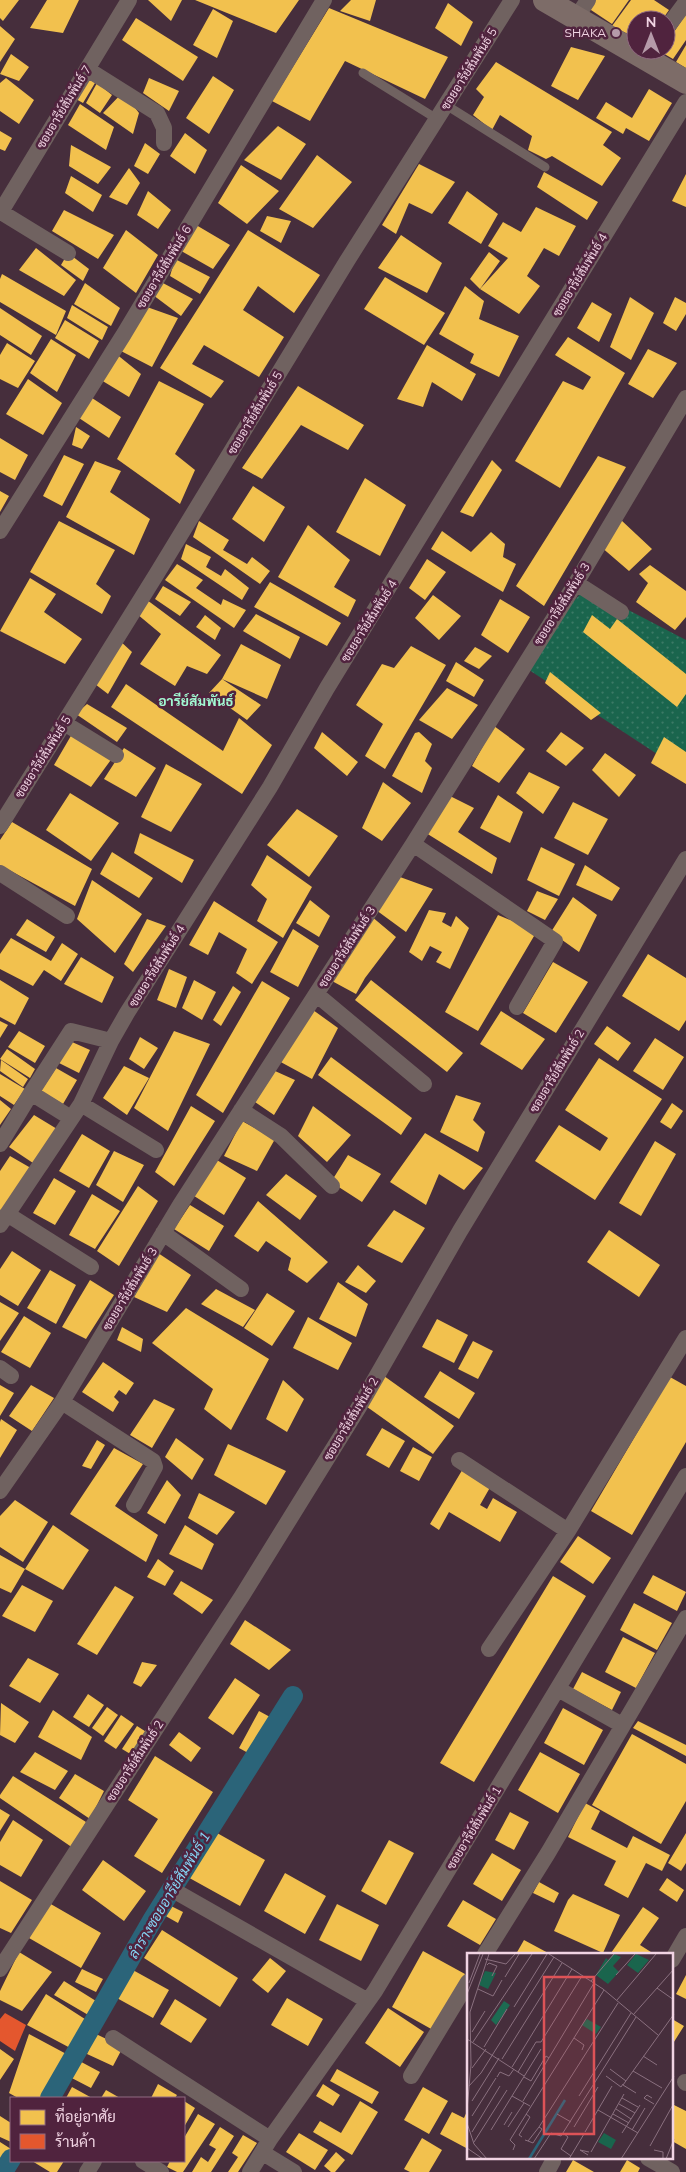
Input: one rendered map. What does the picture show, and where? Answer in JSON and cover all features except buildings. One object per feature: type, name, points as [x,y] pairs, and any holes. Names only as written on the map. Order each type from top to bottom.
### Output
[{"type":"street","name":"ซอยอารีย์สัมพันธ์ 7","points":[[0,213],[129,0]]},
{"type":"street","name":"ซอยอารีย์สัมพันธ์ 6","points":[[0,531],[124,334],[324,0]]},
{"type":"street","name":"ซอยอารีย์สัมพันธ์ 5","points":[[0,826],[347,261],[512,0]]},
{"type":"street","points":[[545,0],[582,9],[626,39]]},
{"type":"street","points":[[676,16],[686,2]]},
{"type":"street","points":[[656,60],[686,82]]},
{"type":"street","points":[[87,69],[157,113],[164,128],[164,143]]},
{"type":"street","name":"ซอยอารีย์สัมพันธ์ 4","points":[[4,1220],[81,1104],[110,1041],[270,787],[327,688],[686,102]]},
{"type":"street","points":[[0,213],[68,253]]},
{"type":"street","name":"ซอยอารีย์สัมพันธ์ 3","points":[[0,1490],[62,1402],[162,1233],[413,844],[576,583],[686,398]]},
{"type":"street","points":[[576,583],[621,612]]},
{"type":"street","points":[[64,723],[116,755]]},
{"type":"street","points":[[413,844],[555,940],[517,1007]]},
{"type":"street","name":"ซอยอารีย์สัมพันธ์ 2","points":[[0,1969],[236,1604],[349,1424],[460,1231],[686,859]]},
{"type":"street","points":[[0,873],[66,916]]},
{"type":"street","points":[[316,994],[424,1084]]},
{"type":"street","points":[[0,1144],[70,1031],[110,1041]]},
{"type":"street","points":[[31,1093],[72,1118]]},
{"type":"street","points":[[81,1104],[156,1150]]},
{"type":"street","points":[[241,1110],[281,1136],[332,1186]]},
{"type":"street","points":[[4,1220],[91,1267]]},
{"type":"street","points":[[162,1233],[241,1289]]},
{"type":"street","points":[[489,1649],[568,1530],[686,1338]]},
{"type":"street","points":[[62,1402],[153,1461],[156,1467],[134,1505]]},
{"type":"street","points":[[459,1460],[568,1530]]},
{"type":"street","name":"ซอยอารีย์สัมพันธ์ 1","points":[[250,2172],[266,2146],[368,2001],[686,1476]]},
{"type":"street","points":[[486,1953],[548,1853],[686,1618]]},
{"type":"street","points":[[558,1689],[622,1725]]},
{"type":"street","points":[[180,1894],[368,2001]]},
{"type":"street","points":[[674,1957],[686,1936]]},
{"type":"street","points":[[411,2076],[467,1984]]},
{"type":"street","points":[[113,2038],[266,2146],[294,2172]]},
{"type":"street","points":[[651,2160],[672,2172]]},
{"type":"street","points":[[144,2162],[161,2172]]},
{"type":"lane","points":[[363,73],[437,119]]},
{"type":"lane","points":[[446,105],[545,167]]},
{"type":"green space","points":[[586,588],[686,640],[686,773],[523,666],[550,626]]},
{"type":"waterway","name":"ลำรางซอยอารีย์สัมพันธ์ 1","points":[[51,2097],[153,1919],[293,1696]]},
{"type":"waterway","name":"ลำรางซอยอารีย์สัมพันธ์ 1","points":[[3,2172],[10,2161]]},
{"type":"place","name":"SHAKA","points":[[616,33]]},
{"type":"district","name":"อารีย์สัมพันธ์","points":[[196,701]]}]
